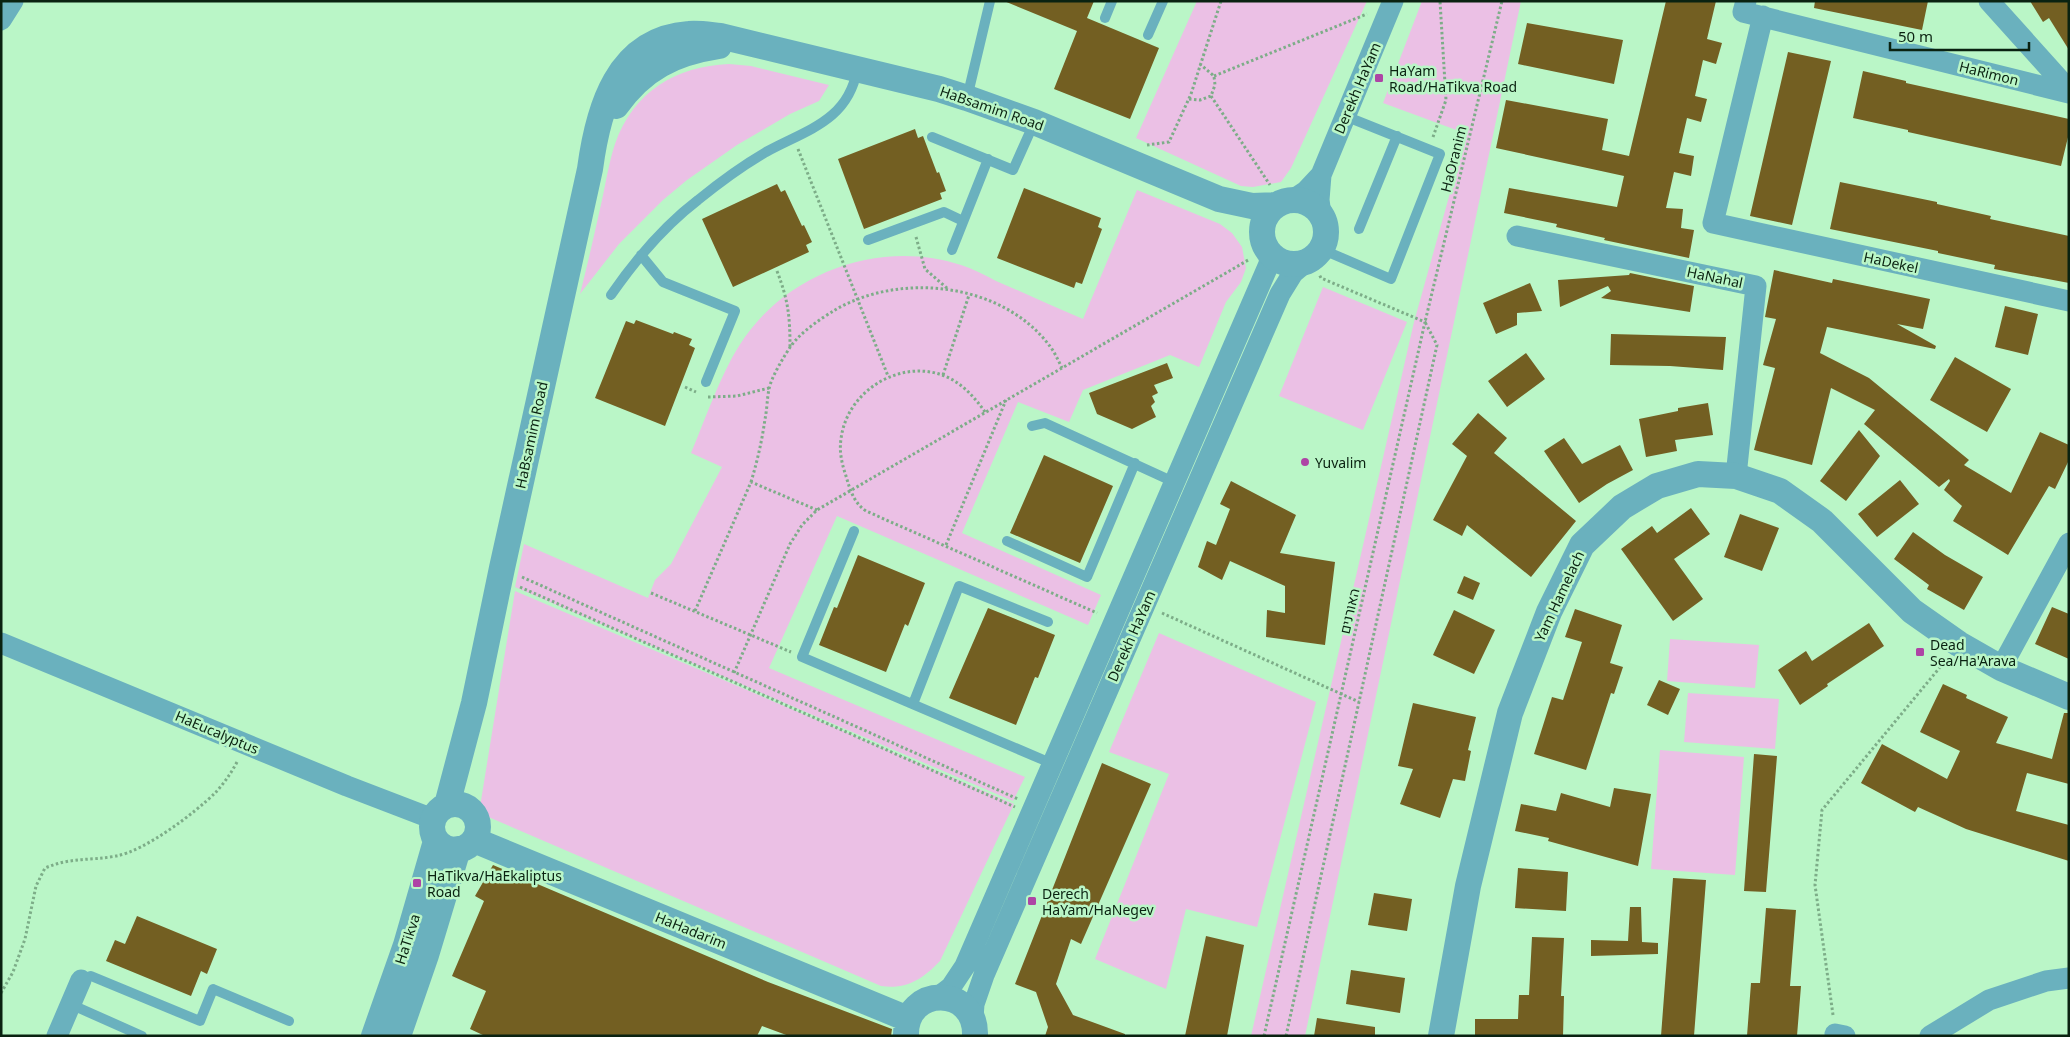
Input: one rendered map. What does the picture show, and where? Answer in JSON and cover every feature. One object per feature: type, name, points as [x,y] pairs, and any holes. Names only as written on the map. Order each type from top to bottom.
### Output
[{"type":"street","points":[[1,20],[13,1]]},
{"type":"street","name":"HaRimon","points":[[1746,1],[1743,12],[2069,91]]},
{"type":"street","name":"HaRimon","points":[[1989,1],[2069,91]]},
{"type":"street","name":"Derekh HaYam","points":[[1321,216],[1319,200],[1321,174],[1392,3]]},
{"type":"street","name":"HaDekel","points":[[1763,16],[1713,223],[2069,301]]},
{"type":"street","name":"HaBsamim Road","points":[[452,827],[474,703],[501,573],[590,168],[596,147],[614,109],[639,78],[656,66],[676,56],[699,49],[725,45],[756,45],[939,89],[967,98],[1034,122],[1220,199],[1252,206],[1283,203]]},
{"type":"street","name":"Derekh HaYam","points":[[1283,203],[1306,191],[1321,174]]},
{"type":"street","name":"HaBsamim Road","points":[[1220,199],[1237,210],[1266,246]]},
{"type":"street","points":[[1301,201],[1310,205],[1321,216],[1326,229],[1325,239],[1312,257],[1297,264],[1287,264],[1277,260],[1266,246],[1263,226],[1267,216],[1283,203],[1301,201]]},
{"type":"street","name":"HaNahal","points":[[1517,236],[1756,286],[1736,476]]},
{"type":"street","name":"Derekh HaYam","points":[[938,997],[950,987],[965,966],[1116,621],[1269,264],[1266,246]]},
{"type":"street","name":"Derekh HaYam","points":[[976,1030],[974,1004],[984,975],[1280,294],[1293,273],[1312,257]]},
{"type":"street","name":"Yam Hamelach","points":[[1441,1036],[1468,886],[1510,713],[1549,612],[1582,545],[1622,507],[1657,486],[1698,474],[1736,476],[1780,491],[1822,521],[1912,611],[1959,644],[2001,668],[2069,697]]},
{"type":"street","points":[[2001,668],[2069,543]]},
{"type":"street","name":"HaEucalyptus","points":[[1,642],[247,745],[452,827]]},
{"type":"street","name":"HaHadarim","points":[[452,827],[907,1027]]},
{"type":"street","name":"HaTikva","points":[[374,1036],[406,945],[452,827]]},
{"type":"street","name":"HaTikva","points":[[398,1036],[420,976],[452,827]]},
{"type":"street","points":[[1930,1036],[1989,1000],[2046,981],[2069,978]]},
{"type":"street","points":[[57,1036],[81,980]]},
{"type":"street","points":[[907,1027],[914,1010],[923,1002],[938,997],[959,1002],[967,1009],[976,1030]]},
{"type":"lane","points":[[967,98],[990,1]]},
{"type":"lane","points":[[1106,18],[1112,1]]},
{"type":"lane","points":[[1148,36],[1163,1]]},
{"type":"lane","points":[[611,295],[640,255],[696,201],[741,168],[827,120],[837,111],[852,90],[858,70]]},
{"type":"lane","points":[[1312,257],[1391,279],[1440,154],[1345,116]]},
{"type":"lane","points":[[932,137],[1014,170],[1034,122]]},
{"type":"lane","points":[[1359,229],[1397,136]]},
{"type":"lane","points":[[952,250],[988,159]]},
{"type":"lane","points":[[868,240],[944,212],[963,220]]},
{"type":"lane","points":[[640,255],[663,282],[735,311],[706,382]]},
{"type":"lane","points":[[1032,426],[1045,424],[1176,483]]},
{"type":"lane","points":[[1008,541],[1087,577],[1135,463]]},
{"type":"lane","points":[[854,531],[802,656],[1053,764]]},
{"type":"lane","points":[[913,704],[959,586],[1048,622]]},
{"type":"lane","points":[[81,980],[91,976],[200,1021],[213,990],[290,1021]]},
{"type":"lane","points":[[70,1004],[142,1036]]},
{"type":"path","points":[[1134,164],[1145,145],[1169,142],[1188,99],[1221,1]]},
{"type":"path","name":"HaOranim","points":[[1425,322],[1502,1]]},
{"type":"path","points":[[1428,149],[1446,100],[1439,2]]},
{"type":"path","points":[[1214,76],[1392,3]]},
{"type":"path","points":[[1200,64],[1214,76],[1215,85],[1211,96]]},
{"type":"path","points":[[1188,99],[1200,100],[1211,96]]},
{"type":"path","points":[[1211,96],[1283,203]]},
{"type":"path","points":[[794,137],[888,376]]},
{"type":"path","points":[[912,224],[925,269],[948,290]]},
{"type":"path","points":[[734,673],[790,544],[802,525],[817,510],[1062,368],[1266,246]]},
{"type":"path","points":[[1286,1036],[1438,345],[1425,322],[1321,278],[1312,257]]},
{"type":"path","points":[[777,271],[787,297],[790,317],[790,347]]},
{"type":"path","points":[[695,611],[751,482],[762,440],[769,388],[790,347],[818,320],[850,301],[882,290],[916,287],[948,290],[969,295],[1007,310],[1030,326],[1049,345],[1062,368]]},
{"type":"path","points":[[942,375],[969,295]]},
{"type":"path","name":"האורנים","points":[[1264,1036],[1425,322]]},
{"type":"path","points":[[985,412],[969,392],[956,382],[942,375],[928,372],[911,371],[888,376],[864,393],[848,414],[843,426],[840,451],[850,490],[859,506],[1116,621]]},
{"type":"path","points":[[685,387],[708,397],[737,396],[769,388]]},
{"type":"path","points":[[946,545],[1007,399]]},
{"type":"path","points":[[751,482],[817,510]]},
{"type":"path","points":[[501,573],[734,673],[1033,811]]},
{"type":"path","points":[[501,573],[1033,811]]},
{"type":"path","points":[[651,593],[802,656]]},
{"type":"path","points":[[1145,605],[1359,702]]},
{"type":"path","points":[[1840,1035],[1815,885],[1822,810],[1959,644]]},
{"type":"path","points":[[1,993],[13,972],[25,939],[36,886],[45,868],[61,861],[117,856],[138,848],[162,834],[216,791],[231,774],[247,745]]},
{"type":"shaded area","points":[[1197,1],[1367,1],[1291,168],[1281,182],[1253,187],[1241,186],[1136,138]]},
{"type":"shaded area","points":[[1422,1],[1521,1],[1305,1036],[1251,1036],[1414,322],[1450,193],[1442,189],[1459,131],[1383,103]]},
{"type":"shaded area","points":[[729,64],[751,66],[829,85],[819,101],[790,114],[737,145],[687,180],[663,200],[619,244],[580,294],[615,144],[633,110],[645,96],[674,76],[691,70]]},
{"type":"shaded area","points":[[1137,190],[1220,224],[1232,233],[1242,247],[1246,268],[1241,282],[1226,302],[1199,367],[1170,355],[1083,390],[1069,422],[1018,402],[962,533],[1101,595],[1088,625],[837,516],[769,668],[1025,777],[1013,801],[515,587],[524,544],[648,598],[655,580],[671,564],[722,467],[691,453],[725,371],[739,346],[758,320],[781,299],[808,281],[836,268],[867,260],[898,256],[930,258],[970,268],[1083,319]]},
{"type":"shaded area","points":[[1323,287],[1407,322],[1363,430],[1279,396]]},
{"type":"shaded area","points":[[515,591],[1014,804],[940,961],[914,982],[890,987],[881,986],[479,813]]},
{"type":"shaded area","points":[[1159,633],[1316,702],[1257,927],[1186,909],[1166,989],[1095,959],[1169,774],[1109,752]]},
{"type":"shaded area","points":[[1670,639],[1759,645],[1755,688],[1667,681]]},
{"type":"shaded area","points":[[1688,693],[1779,699],[1775,749],[1684,742]]},
{"type":"shaded area","points":[[1660,750],[1744,757],[1735,875],[1651,869]]},
{"type":"building","points":[[1004,1],[1094,1],[1087,18],[1159,48],[1130,119],[1054,89],[1077,31]]},
{"type":"building","points":[[1666,1],[1716,1],[1707,39],[1722,43],[1716,64],[1703,60],[1695,96],[1707,99],[1701,122],[1687,118],[1679,153],[1694,156],[1691,176],[1674,172],[1666,208],[1683,209],[1681,228],[1694,230],[1689,258],[1604,240],[1605,238],[1556,227],[1557,224],[1504,213],[1509,188],[1617,207],[1624,176],[1496,148],[1506,100],[1608,119],[1602,150],[1629,156]]},
{"type":"building","points":[[1815,1],[1928,1],[1922,30],[1814,8]]},
{"type":"building","points":[[2030,1],[2069,1],[2069,50],[2049,18],[2043,22]]},
{"type":"building","points":[[1527,23],[1623,40],[1614,84],[1518,64]]},
{"type":"building","points":[[1788,52],[1831,61],[1792,225],[1750,216]]},
{"type":"building","points":[[1863,71],[1906,81],[1906,83],[2069,119],[2069,133],[2061,166],[1853,118]]},
{"type":"building","points":[[915,129],[918,138],[923,136],[937,173],[939,172],[946,191],[940,193],[942,199],[864,229],[838,159]]},
{"type":"building","points":[[1840,182],[1937,202],[1937,204],[1991,216],[1990,219],[2069,236],[2069,283],[1994,269],[1995,265],[1938,253],[1938,251],[1830,229]]},
{"type":"building","points":[[777,184],[781,192],[785,190],[802,226],[804,225],[812,242],[806,245],[809,252],[733,287],[702,219]]},
{"type":"building","points":[[1024,188],[1101,218],[1098,227],[1102,229],[1082,284],[1076,282],[1074,288],[997,258]]},
{"type":"building","points":[[1774,270],[1832,283],[1833,279],[1930,299],[1923,329],[1897,324],[1936,346],[1935,349],[1827,327],[1820,353],[1869,378],[1969,460],[1964,465],[2011,493],[2040,432],[2069,445],[2069,460],[2055,489],[2049,486],[2008,555],[1953,521],[1962,506],[1944,490],[1950,481],[1949,479],[1939,487],[1864,424],[1875,410],[1831,388],[1812,465],[1754,450],[1775,368],[1763,365],[1776,319],[1765,317]]},
{"type":"building","points":[[1630,273],[1694,286],[1690,312],[1601,298],[1611,291],[1608,286],[1560,307],[1558,280],[1629,275]]},
{"type":"building","points":[[1530,283],[1542,311],[1517,313],[1517,325],[1496,334],[1483,303]]},
{"type":"building","points":[[2005,306],[2038,314],[2028,355],[1995,347]]},
{"type":"building","points":[[636,320],[692,339],[689,345],[695,348],[665,426],[595,398],[626,321],[634,324]]},
{"type":"building","points":[[1611,334],[1726,337],[1723,370],[1670,366],[1610,365]]},
{"type":"building","points":[[1526,353],[1545,379],[1507,407],[1488,381]]},
{"type":"building","points":[[1955,357],[2011,389],[1987,432],[1930,400]]},
{"type":"building","points":[[1167,363],[1173,378],[1154,385],[1158,393],[1152,396],[1155,402],[1151,406],[1156,417],[1132,429],[1097,414],[1089,393]]},
{"type":"building","points":[[1708,403],[1713,435],[1675,440],[1677,451],[1646,457],[1639,419],[1678,411],[1678,408]]},
{"type":"building","points":[[1478,413],[1507,438],[1494,453],[1576,521],[1531,577],[1467,525],[1462,536],[1433,520],[1467,456],[1452,444]]},
{"type":"building","points":[[1859,430],[1880,456],[1846,501],[1820,481]]},
{"type":"building","points":[[1564,438],[1582,464],[1620,445],[1633,470],[1607,484],[1579,503],[1544,451]]},
{"type":"building","points":[[1044,455],[1113,486],[1080,563],[1010,533]]},
{"type":"building","points":[[1900,480],[1919,504],[1877,537],[1858,514]]},
{"type":"building","points":[[1231,481],[1296,515],[1280,553],[1335,562],[1325,645],[1266,637],[1267,610],[1285,613],[1285,586],[1230,561],[1222,580],[1198,567],[1207,541],[1216,545],[1230,509],[1220,504]]},
{"type":"building","points":[[1691,508],[1710,534],[1674,559],[1703,599],[1673,621],[1621,549],[1652,526],[1657,533]]},
{"type":"building","points":[[1740,514],[1779,528],[1762,571],[1724,557]]},
{"type":"building","points":[[1913,532],[1945,555],[1983,577],[1964,610],[1927,589],[1929,585],[1894,559]]},
{"type":"building","points":[[858,555],[925,583],[908,626],[905,624],[886,672],[819,645],[834,607],[837,608]]},
{"type":"building","points":[[1464,576],[1480,583],[1473,600],[1457,593]]},
{"type":"building","points":[[2052,607],[2069,614],[2069,659],[2035,644]]},
{"type":"building","points":[[988,608],[1055,635],[1038,678],[1035,677],[1016,725],[949,698]]},
{"type":"building","points":[[1575,609],[1622,625],[1610,663],[1623,667],[1614,694],[1611,693],[1586,770],[1534,754],[1552,697],[1563,700],[1582,642],[1565,637]]},
{"type":"building","points":[[1454,610],[1495,630],[1474,674],[1433,655]]},
{"type":"building","points":[[1869,623],[1884,646],[1827,684],[1828,686],[1800,705],[1778,670],[1806,651],[1812,661]]},
{"type":"building","points":[[1659,680],[1680,689],[1668,715],[1647,705]]},
{"type":"building","points":[[1943,684],[1967,695],[1966,698],[2008,717],[1996,743],[2052,759],[2064,713],[2069,713],[2069,784],[2027,773],[2016,811],[2069,825],[2069,861],[1966,829],[1918,807],[1915,812],[1861,783],[1882,744],[1947,779],[1960,751],[1920,732]]},
{"type":"building","points":[[1413,703],[1476,717],[1468,750],[1471,751],[1465,781],[1453,779],[1440,818],[1400,804],[1413,769],[1398,766]]},
{"type":"building","points":[[1754,754],[1777,756],[1766,892],[1744,891]]},
{"type":"building","points":[[1102,763],[1151,784],[1081,944],[1071,939],[1056,984],[1073,1015],[1125,1034],[1125,1036],[1045,1036],[1048,1027],[1036,992],[1015,984]]},
{"type":"building","points":[[1614,788],[1651,794],[1638,866],[1548,841],[1549,838],[1515,831],[1521,804],[1556,811],[1561,793],[1610,807]]},
{"type":"building","points":[[493,865],[768,982],[892,1029],[891,1036],[789,1036],[762,1026],[757,1036],[485,1036],[470,1029],[486,991],[452,976],[484,901],[475,896]]},
{"type":"building","points":[[1518,868],[1568,872],[1566,911],[1515,908]]},
{"type":"building","points":[[1673,878],[1706,880],[1694,1036],[1661,1036]]},
{"type":"building","points":[[1374,893],[1412,899],[1407,931],[1368,925]]},
{"type":"building","points":[[1630,907],[1641,907],[1642,942],[1658,943],[1658,954],[1591,956],[1591,940],[1628,941]]},
{"type":"building","points":[[1766,908],[1796,910],[1790,986],[1801,986],[1797,1036],[1747,1036],[1751,983],[1760,983]]},
{"type":"building","points":[[137,916],[217,949],[207,974],[201,971],[191,996],[106,961],[115,940],[125,944]]},
{"type":"building","points":[[1206,936],[1244,945],[1227,1036],[1185,1036]]},
{"type":"building","points":[[1532,937],[1564,938],[1561,996],[1564,996],[1563,1036],[1475,1036],[1475,1019],[1518,1019],[1519,995],[1529,995]]},
{"type":"building","points":[[1351,970],[1405,978],[1400,1013],[1346,1004]]},
{"type":"building","points":[[1317,1018],[1375,1027],[1375,1036],[1314,1036]]},
{"type":"place","name":"HaYam Road/HaTikva Road","points":[[1379,78]]},
{"type":"place","name":"Yuvalim","points":[[1305,462]]},
{"type":"place","name":"Dead Sea/Ha'Arava","points":[[1920,652]]},
{"type":"place","name":"HaTikva/HaEkaliptus Road","points":[[417,883]]},
{"type":"place","name":"Derech HaYam/HaNegev","points":[[1032,901]]}]
